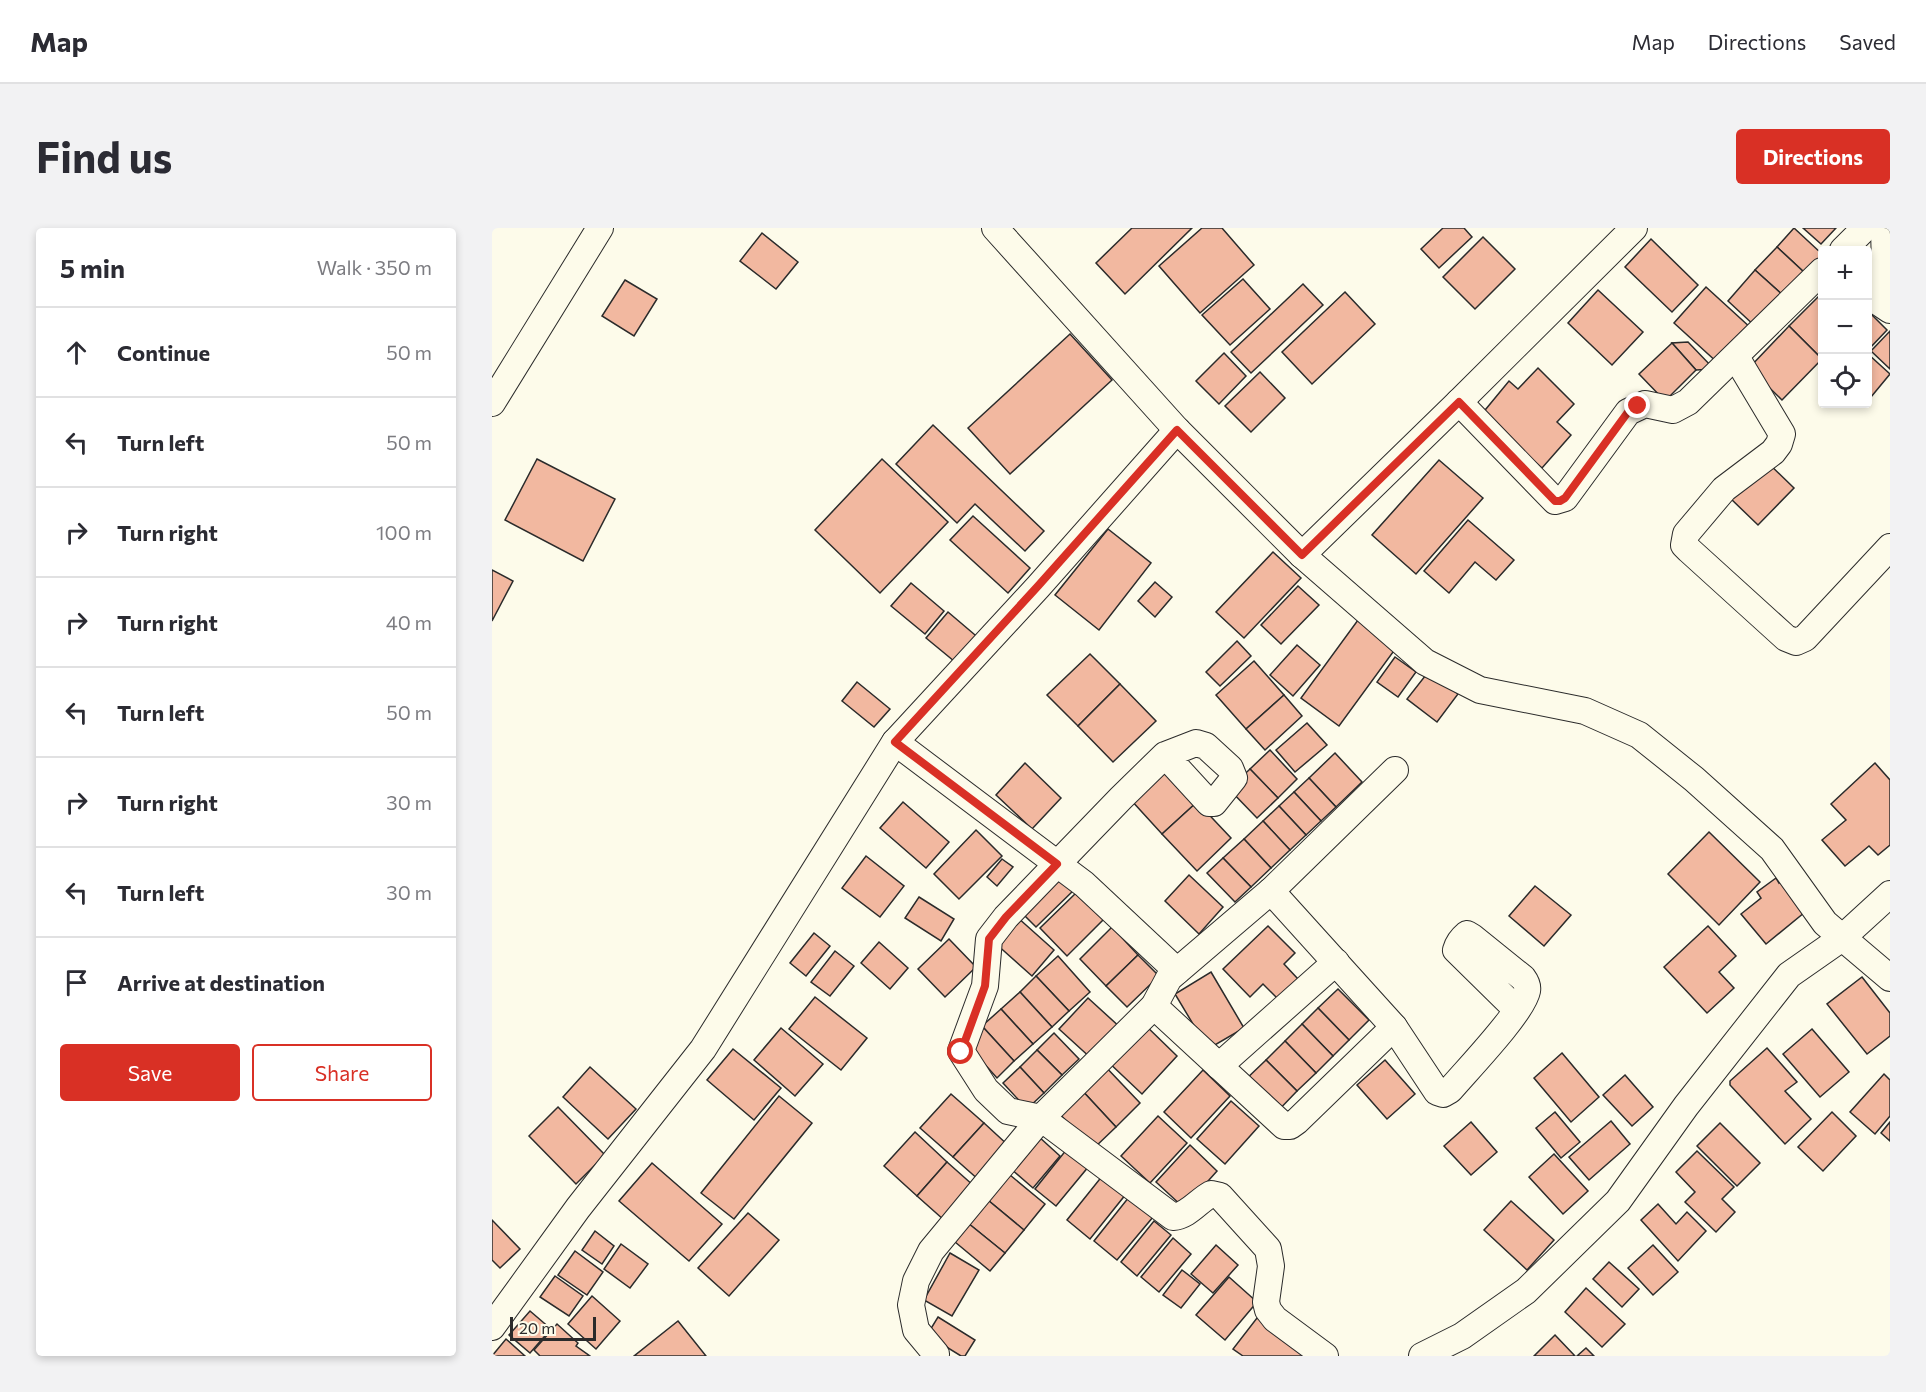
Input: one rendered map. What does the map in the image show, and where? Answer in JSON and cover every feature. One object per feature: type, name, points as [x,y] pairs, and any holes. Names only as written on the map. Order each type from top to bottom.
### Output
[{"type":"street","points":[[492,403],[600,228]]},
{"type":"street","points":[[995,228],[1177,430],[1302,555],[1425,662],[1480,690],[1585,711],[1639,735],[1694,779],[1772,849],[1825,923],[1890,978]]},
{"type":"street","points":[[1847,246],[1865,228]]},
{"type":"street","points":[[1878,300],[1887,268],[1884,228]]},
{"type":"street","points":[[1302,555],[1459,402],[1627,230]]},
{"type":"street","points":[[1459,402],[1555,501],[1560,501],[1565,498],[1628,412],[1645,404],[1672,410],[1680,407],[1702,390],[1818,275]]},
{"type":"street","points":[[1736,357],[1782,434],[1773,452],[1724,489],[1686,534],[1684,545],[1786,638],[1796,642],[1805,638],[1890,547]]},
{"type":"street","points":[[492,1327],[578,1208],[703,1049],[895,742],[1177,430]]},
{"type":"street","points":[[895,742],[1084,884],[1177,971]]},
{"type":"street","points":[[1165,755],[1006,917],[989,939],[985,986],[961,1052],[986,1090],[1008,1111],[1041,1118],[1173,1217],[1181,1216],[1211,1194],[1220,1196],[1268,1249],[1271,1266],[1266,1302],[1268,1310],[1275,1319],[1325,1356]]},
{"type":"street","points":[[936,1354],[916,1330],[911,1305],[916,1281],[931,1251],[1041,1118],[1154,1006],[1169,978],[1271,891],[1395,770]]},
{"type":"street","points":[[1271,891],[1394,1027],[1433,1088],[1443,1094],[1450,1090],[1517,1010]]},
{"type":"street","points":[[1422,1356],[1462,1336],[1526,1291],[1618,1201],[1686,1106],[1790,975],[1842,938],[1890,894]]},
{"type":"street","points":[[1219,1066],[1336,962]]},
{"type":"street","points":[[1154,1006],[1278,1123],[1284,1126],[1290,1126],[1394,1027]]},
{"type":"building","points":[[1132,228],[1192,228],[1125,294],[1096,263]]},
{"type":"building","points":[[1202,228],[1222,228],[1254,265],[1200,313],[1159,266]]},
{"type":"building","points":[[1443,228],[1464,228],[1472,237],[1439,268],[1421,249]]},
{"type":"building","points":[[1794,228],[1818,250],[1818,259],[1806,274],[1777,247]]},
{"type":"building","points":[[1803,228],[1836,228],[1821,244]]},
{"type":"building","points":[[762,233],[798,262],[776,289],[740,261]]},
{"type":"building","points":[[1483,237],[1515,269],[1475,309],[1443,277]]},
{"type":"building","points":[[1651,239],[1698,285],[1672,312],[1625,267]]},
{"type":"building","points":[[1777,247],[1806,274],[1785,297],[1755,270]]},
{"type":"building","points":[[1755,270],[1785,297],[1757,328],[1728,301]]},
{"type":"building","points":[[1243,279],[1270,309],[1230,345],[1202,315]]},
{"type":"building","points":[[625,280],[657,299],[634,336],[602,316]]},
{"type":"building","points":[[1303,284],[1323,305],[1251,373],[1231,352]]},
{"type":"building","points":[[1706,287],[1752,329],[1719,364],[1674,323]]},
{"type":"building","points":[[1598,290],[1643,332],[1612,365],[1568,323]]},
{"type":"building","points":[[1345,292],[1375,324],[1312,384],[1282,352]]},
{"type":"building","points":[[1818,297],[1818,355],[1789,326]]},
{"type":"building","points":[[1872,315],[1887,330],[1872,346]]},
{"type":"building","points":[[1789,326],[1818,355],[1818,363],[1782,400],[1749,368]]},
{"type":"building","points":[[1890,331],[1890,369],[1872,352]]},
{"type":"building","points":[[1070,334],[1112,380],[1010,474],[968,428]]},
{"type":"building","points":[[1688,342],[1714,369],[1696,370],[1672,343]]},
{"type":"building","points":[[1672,343],[1696,370],[1665,401],[1639,374]]},
{"type":"building","points":[[1224,353],[1246,376],[1219,404],[1196,381]]},
{"type":"building","points":[[1872,358],[1890,374],[1872,396]]},
{"type":"building","points":[[1538,368],[1574,404],[1557,422],[1571,435],[1542,468],[1481,415],[1509,381],[1518,389]]},
{"type":"building","points":[[1260,372],[1285,398],[1251,432],[1225,406]]},
{"type":"building","points":[[933,425],[1044,531],[1025,551],[975,504],[957,523],[896,464]]},
{"type":"building","points":[[537,459],[615,499],[583,561],[505,520]]},
{"type":"building","points":[[882,459],[948,522],[880,593],[815,530]]},
{"type":"building","points":[[1439,460],[1483,498],[1416,574],[1372,535]]},
{"type":"building","points":[[1765,460],[1794,488],[1758,525],[1729,497]]},
{"type":"building","points":[[973,516],[1030,568],[1008,593],[950,540]]},
{"type":"building","points":[[1468,520],[1514,560],[1496,580],[1475,562],[1449,593],[1424,571]]},
{"type":"building","points":[[1108,529],[1151,563],[1099,630],[1055,595]]},
{"type":"building","points":[[1273,552],[1301,578],[1244,638],[1216,612]]},
{"type":"building","points":[[492,570],[513,581],[492,621]]},
{"type":"building","points":[[1155,582],[1172,597],[1155,617],[1138,601]]},
{"type":"building","points":[[911,583],[944,611],[925,634],[891,606]]},
{"type":"building","points":[[1298,586],[1319,605],[1281,644],[1261,625]]},
{"type":"building","points":[[948,612],[981,640],[960,666],[926,638]]},
{"type":"building","points":[[1358,620],[1396,648],[1339,726],[1301,698]]},
{"type":"building","points":[[1237,641],[1251,656],[1220,686],[1206,672]]},
{"type":"building","points":[[1297,645],[1320,665],[1293,696],[1270,675]]},
{"type":"building","points":[[1090,654],[1120,684],[1078,726],[1047,695]]},
{"type":"building","points":[[1395,657],[1416,672],[1398,697],[1377,682]]},
{"type":"building","points":[[1254,661],[1284,695],[1246,729],[1216,695]]},
{"type":"building","points":[[1429,671],[1458,694],[1437,722],[1407,699]]},
{"type":"building","points":[[857,682],[890,709],[874,727],[842,701]]},
{"type":"building","points":[[1120,684],[1156,721],[1113,762],[1078,726]]},
{"type":"building","points":[[1284,695],[1302,716],[1265,750],[1246,729]]},
{"type":"building","points":[[1307,723],[1327,745],[1295,772],[1276,750]]},
{"type":"building","points":[[1270,750],[1297,779],[1278,798],[1250,769]]},
{"type":"building","points":[[1335,753],[1362,782],[1336,807],[1309,778]]},
{"type":"building","points":[[1025,763],[1061,798],[1032,829],[996,795]]},
{"type":"building","points":[[1875,763],[1890,780],[1890,845],[1878,855],[1869,846],[1845,866],[1822,840],[1846,820],[1831,804]]},
{"type":"building","points":[[1165,768],[1197,802],[1162,834],[1131,800]]},
{"type":"building","points":[[1250,769],[1278,798],[1257,818],[1229,789]]},
{"type":"building","points":[[1309,778],[1336,807],[1321,821],[1294,792]]},
{"type":"building","points":[[1294,792],[1321,821],[1306,835],[1279,806]]},
{"type":"building","points":[[903,802],[949,842],[926,868],[880,828]]},
{"type":"building","points":[[1197,802],[1231,838],[1197,871],[1162,834]]},
{"type":"building","points":[[1279,806],[1306,835],[1290,850],[1263,821]]},
{"type":"building","points":[[1263,821],[1290,850],[1271,868],[1244,839]]},
{"type":"building","points":[[976,830],[1002,856],[959,899],[934,874]]},
{"type":"building","points":[[1709,832],[1760,882],[1719,925],[1668,874]]},
{"type":"building","points":[[1244,839],[1271,868],[1251,887],[1223,858]]},
{"type":"building","points":[[866,856],[904,886],[880,917],[842,888]]},
{"type":"building","points":[[1223,858],[1251,887],[1235,902],[1207,873]]},
{"type":"building","points":[[1002,859],[1013,867],[997,886],[987,877]]},
{"type":"building","points":[[1058,869],[1076,888],[1036,927],[1018,909]]},
{"type":"building","points":[[1189,875],[1223,907],[1199,934],[1165,901]]},
{"type":"building","points":[[1776,878],[1779,883],[1785,878],[1810,908],[1766,944],[1741,914],[1761,898],[1757,892]]},
{"type":"building","points":[[1535,886],[1571,915],[1544,946],[1509,916]]},
{"type":"building","points":[[1077,892],[1104,919],[1067,956],[1040,928]]},
{"type":"building","points":[[919,897],[954,919],[941,941],[905,918]]},
{"type":"building","points":[[1017,917],[1054,950],[1032,976],[995,943]]},
{"type":"building","points":[[1268,926],[1295,953],[1284,964],[1298,979],[1278,999],[1263,984],[1250,997],[1223,969]]},
{"type":"building","points":[[1708,926],[1736,956],[1719,972],[1734,988],[1707,1013],[1664,967]]},
{"type":"building","points":[[1112,927],[1138,955],[1106,986],[1080,959]]},
{"type":"building","points":[[814,933],[830,946],[806,976],[790,963]]},
{"type":"building","points":[[949,939],[976,967],[945,997],[918,969]]},
{"type":"building","points":[[879,942],[908,968],[890,989],[861,963]]},
{"type":"building","points":[[835,951],[854,966],[830,996],[811,982]]},
{"type":"building","points":[[1138,955],[1159,976],[1127,1007],[1106,986]]},
{"type":"building","points":[[1058,956],[1090,992],[1069,1011],[1036,976]]},
{"type":"building","points":[[1211,972],[1244,1028],[1208,1049],[1175,994]]},
{"type":"building","points":[[1036,976],[1069,1011],[1052,1027],[1020,992]]},
{"type":"building","points":[[1862,977],[1890,1013],[1890,1036],[1867,1054],[1827,1004]]},
{"type":"building","points":[[1338,989],[1369,1020],[1349,1040],[1318,1008]]},
{"type":"building","points":[[1020,992],[1052,1027],[1033,1044],[1001,1009]]},
{"type":"building","points":[[815,997],[867,1038],[841,1070],[789,1029]]},
{"type":"building","points":[[1088,998],[1122,1029],[1093,1060],[1059,1029]]},
{"type":"building","points":[[1318,1008],[1349,1040],[1333,1056],[1302,1024]]},
{"type":"building","points":[[1001,1009],[1033,1044],[1014,1061],[982,1026]]},
{"type":"building","points":[[1140,1020],[1177,1056],[1142,1094],[1104,1058]]},
{"type":"building","points":[[1302,1024],[1333,1056],[1316,1073],[1285,1041]]},
{"type":"building","points":[[982,1026],[1014,1061],[997,1078],[965,1042]]},
{"type":"building","points":[[781,1028],[823,1064],[795,1096],[754,1060]]},
{"type":"building","points":[[1812,1029],[1849,1072],[1820,1097],[1783,1054]]},
{"type":"building","points":[[1054,1033],[1079,1059],[1062,1075],[1037,1050]]},
{"type":"building","points":[[1285,1041],[1316,1073],[1297,1091],[1266,1060]]},
{"type":"building","points":[[1767,1048],[1797,1082],[1785,1091],[1811,1119],[1785,1144],[1730,1085],[1730,1081]]},
{"type":"building","points":[[733,1049],[781,1088],[754,1120],[707,1080]]},
{"type":"building","points":[[1037,1050],[1062,1075],[1044,1093],[1020,1067]]},
{"type":"building","points":[[1562,1053],[1599,1097],[1571,1122],[1534,1078]]},
{"type":"building","points":[[1266,1060],[1297,1091],[1274,1115],[1242,1083]]},
{"type":"building","points":[[1385,1060],[1415,1094],[1387,1119],[1357,1085]]},
{"type":"building","points":[[1102,1063],[1140,1103],[1116,1127],[1078,1086]]},
{"type":"building","points":[[590,1067],[636,1109],[608,1139],[563,1097]]},
{"type":"building","points":[[1020,1067],[1044,1093],[1027,1109],[1003,1083]]},
{"type":"building","points":[[1203,1070],[1230,1096],[1191,1138],[1164,1112]]},
{"type":"building","points":[[1884,1074],[1890,1080],[1890,1116],[1875,1134],[1850,1112]]},
{"type":"building","points":[[1625,1075],[1653,1107],[1632,1126],[1603,1095]]},
{"type":"building","points":[[1078,1086],[1116,1127],[1093,1149],[1054,1108]]},
{"type":"building","points":[[951,1094],[984,1123],[953,1157],[920,1128]]},
{"type":"building","points":[[779,1096],[812,1123],[734,1219],[701,1193]]},
{"type":"building","points":[[1231,1101],[1259,1126],[1225,1164],[1197,1139]]},
{"type":"building","points":[[558,1107],[605,1155],[576,1184],[529,1136]]},
{"type":"building","points":[[1555,1112],[1580,1142],[1561,1158],[1536,1128]]},
{"type":"building","points":[[1832,1112],[1856,1136],[1823,1171],[1798,1147]]},
{"type":"building","points":[[1158,1116],[1187,1143],[1150,1183],[1121,1156]]},
{"type":"building","points":[[1611,1121],[1630,1144],[1589,1180],[1569,1157]]},
{"type":"building","points":[[1471,1122],[1497,1152],[1471,1175],[1444,1146]]},
{"type":"building","points":[[1890,1122],[1890,1141],[1881,1133]]},
{"type":"building","points":[[984,1123],[1010,1147],[980,1181],[953,1157]]},
{"type":"building","points":[[1720,1123],[1760,1163],[1737,1186],[1697,1146]]},
{"type":"building","points":[[915,1132],[947,1162],[917,1196],[884,1166]]},
{"type":"building","points":[[1038,1136],[1060,1156],[1033,1188],[1010,1168]]},
{"type":"building","points":[[1190,1145],[1217,1171],[1184,1208],[1156,1182]]},
{"type":"building","points":[[1067,1149],[1089,1166],[1056,1206],[1035,1189]]},
{"type":"building","points":[[1697,1151],[1734,1187],[1722,1199],[1735,1212],[1716,1232],[1685,1202],[1695,1192],[1676,1172]]},
{"type":"building","points":[[1554,1154],[1588,1191],[1563,1214],[1529,1177]]},
{"type":"building","points":[[947,1162],[974,1186],[944,1220],[917,1196]]},
{"type":"building","points":[[652,1163],[722,1224],[689,1261],[619,1201]]},
{"type":"building","points":[[1004,1170],[1045,1204],[1024,1230],[983,1196]]},
{"type":"building","points":[[1103,1175],[1126,1194],[1090,1239],[1067,1220]]},
{"type":"building","points":[[983,1196],[1024,1230],[1005,1253],[963,1219]]},
{"type":"building","points":[[1129,1197],[1153,1217],[1117,1260],[1094,1241]]},
{"type":"building","points":[[1511,1201],[1554,1240],[1527,1270],[1484,1230]]},
{"type":"building","points":[[1658,1204],[1676,1224],[1687,1212],[1706,1231],[1678,1261],[1641,1220]]},
{"type":"building","points":[[748,1213],[779,1240],[729,1296],[698,1268]]},
{"type":"building","points":[[963,1219],[1005,1253],[990,1271],[949,1237]]},
{"type":"building","points":[[492,1220],[520,1249],[500,1268],[492,1260]]},
{"type":"building","points":[[1154,1221],[1171,1235],[1137,1276],[1121,1262]]},
{"type":"building","points":[[595,1231],[614,1246],[602,1264],[582,1250]]},
{"type":"building","points":[[1173,1238],[1191,1254],[1159,1292],[1141,1277]]},
{"type":"building","points":[[621,1244],[648,1264],[630,1288],[604,1269]]},
{"type":"building","points":[[1216,1245],[1238,1265],[1213,1293],[1191,1274]]},
{"type":"building","points":[[1653,1245],[1678,1272],[1653,1295],[1628,1268]]},
{"type":"building","points":[[575,1251],[603,1272],[587,1295],[558,1275]]},
{"type":"building","points":[[950,1253],[979,1270],[952,1316],[924,1300]]},
{"type":"building","points":[[1609,1262],[1639,1289],[1622,1307],[1593,1279]]},
{"type":"building","points":[[1182,1270],[1200,1284],[1181,1308],[1163,1295]]},
{"type":"building","points":[[555,1276],[583,1296],[569,1316],[540,1297]]},
{"type":"building","points":[[1229,1277],[1257,1302],[1225,1340],[1196,1315]]},
{"type":"building","points":[[1586,1288],[1625,1324],[1602,1347],[1565,1312]]},
{"type":"building","points":[[592,1296],[620,1321],[596,1349],[568,1324]]},
{"type":"building","points":[[530,1311],[551,1329],[530,1353],[509,1335]]},
{"type":"building","points":[[938,1317],[975,1340],[965,1356],[961,1356],[927,1335]]},
{"type":"building","points":[[1257,1318],[1308,1356],[1243,1356],[1233,1349]]},
{"type":"building","points":[[678,1321],[706,1356],[634,1356]]},
{"type":"building","points":[[557,1324],[578,1343],[576,1346],[590,1356],[540,1356],[534,1350]]},
{"type":"building","points":[[1555,1335],[1575,1356],[1534,1356]]},
{"type":"building","points":[[506,1339],[525,1356],[492,1356]]},
{"type":"building","points":[[1586,1348],[1594,1356],[1577,1356]]},
{"type":"route","points":[[961,1052],[985,986],[986,948],[989,939],[995,929],[1057,864],[895,742],[1177,430],[1302,555],[1459,402],[1555,501],[1565,498],[1628,412],[1638,406]]}]
